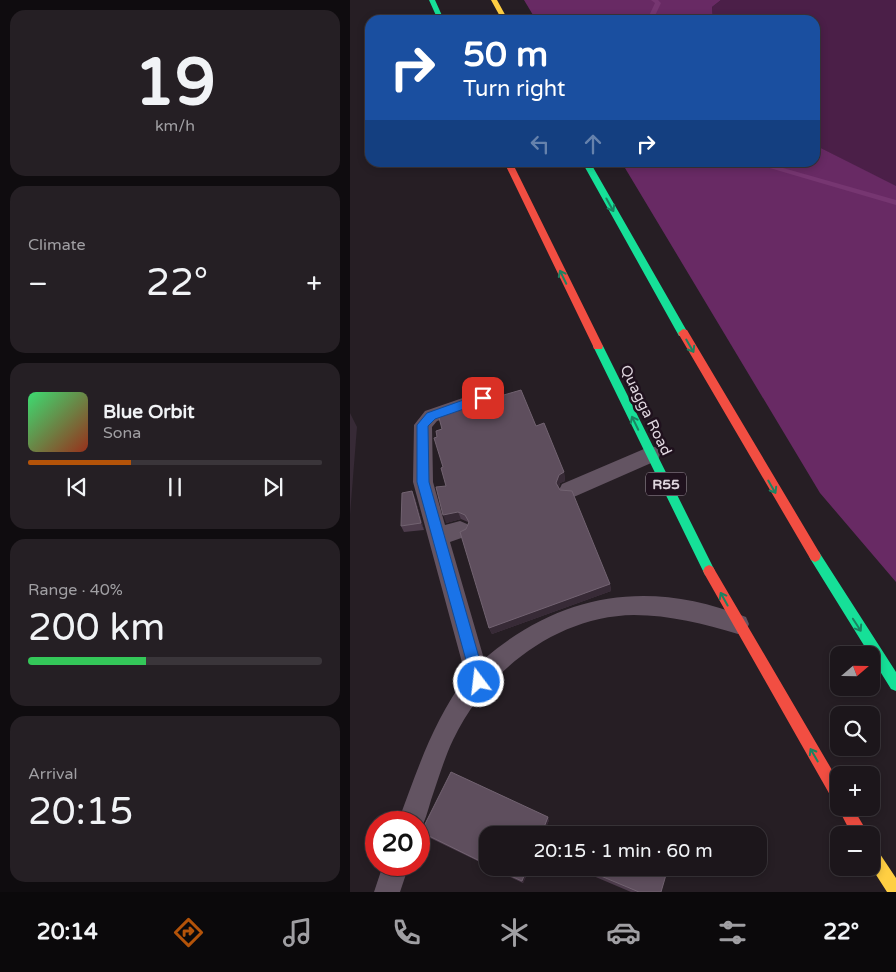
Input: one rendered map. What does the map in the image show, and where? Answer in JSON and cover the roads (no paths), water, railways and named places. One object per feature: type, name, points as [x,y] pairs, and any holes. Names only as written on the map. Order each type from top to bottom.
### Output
[{"type":"main road","points":[[432,0],[439,15]]},
{"type":"main road","points":[[494,0],[502,15]]},
{"type":"main road","name":"Quagga Road","points":[[510,167],[651,454],[738,624],[830,782]]},
{"type":"main road","points":[[589,167],[820,569],[896,684]]},
{"type":"main road","points":[[820,569],[871,622]]},
{"type":"main road","points":[[880,869],[896,892]]},
{"type":"main road","points":[[883,874],[887,892]]},
{"type":"lane","points":[[479,682],[423,482],[423,425],[431,416],[483,398]]},
{"type":"lane","points":[[569,490],[651,454]]},
{"type":"lane","points":[[438,536],[460,530]]},
{"type":"lane","points":[[415,811],[442,738],[461,703],[502,655],[547,626],[592,611],[619,606],[660,607],[738,624]]},
{"type":"lane","points":[[387,892],[392,876]]},
{"type":"waterway","points":[[652,15],[658,3],[654,0]]},
{"type":"waterway","points":[[770,167],[896,203]]}]
